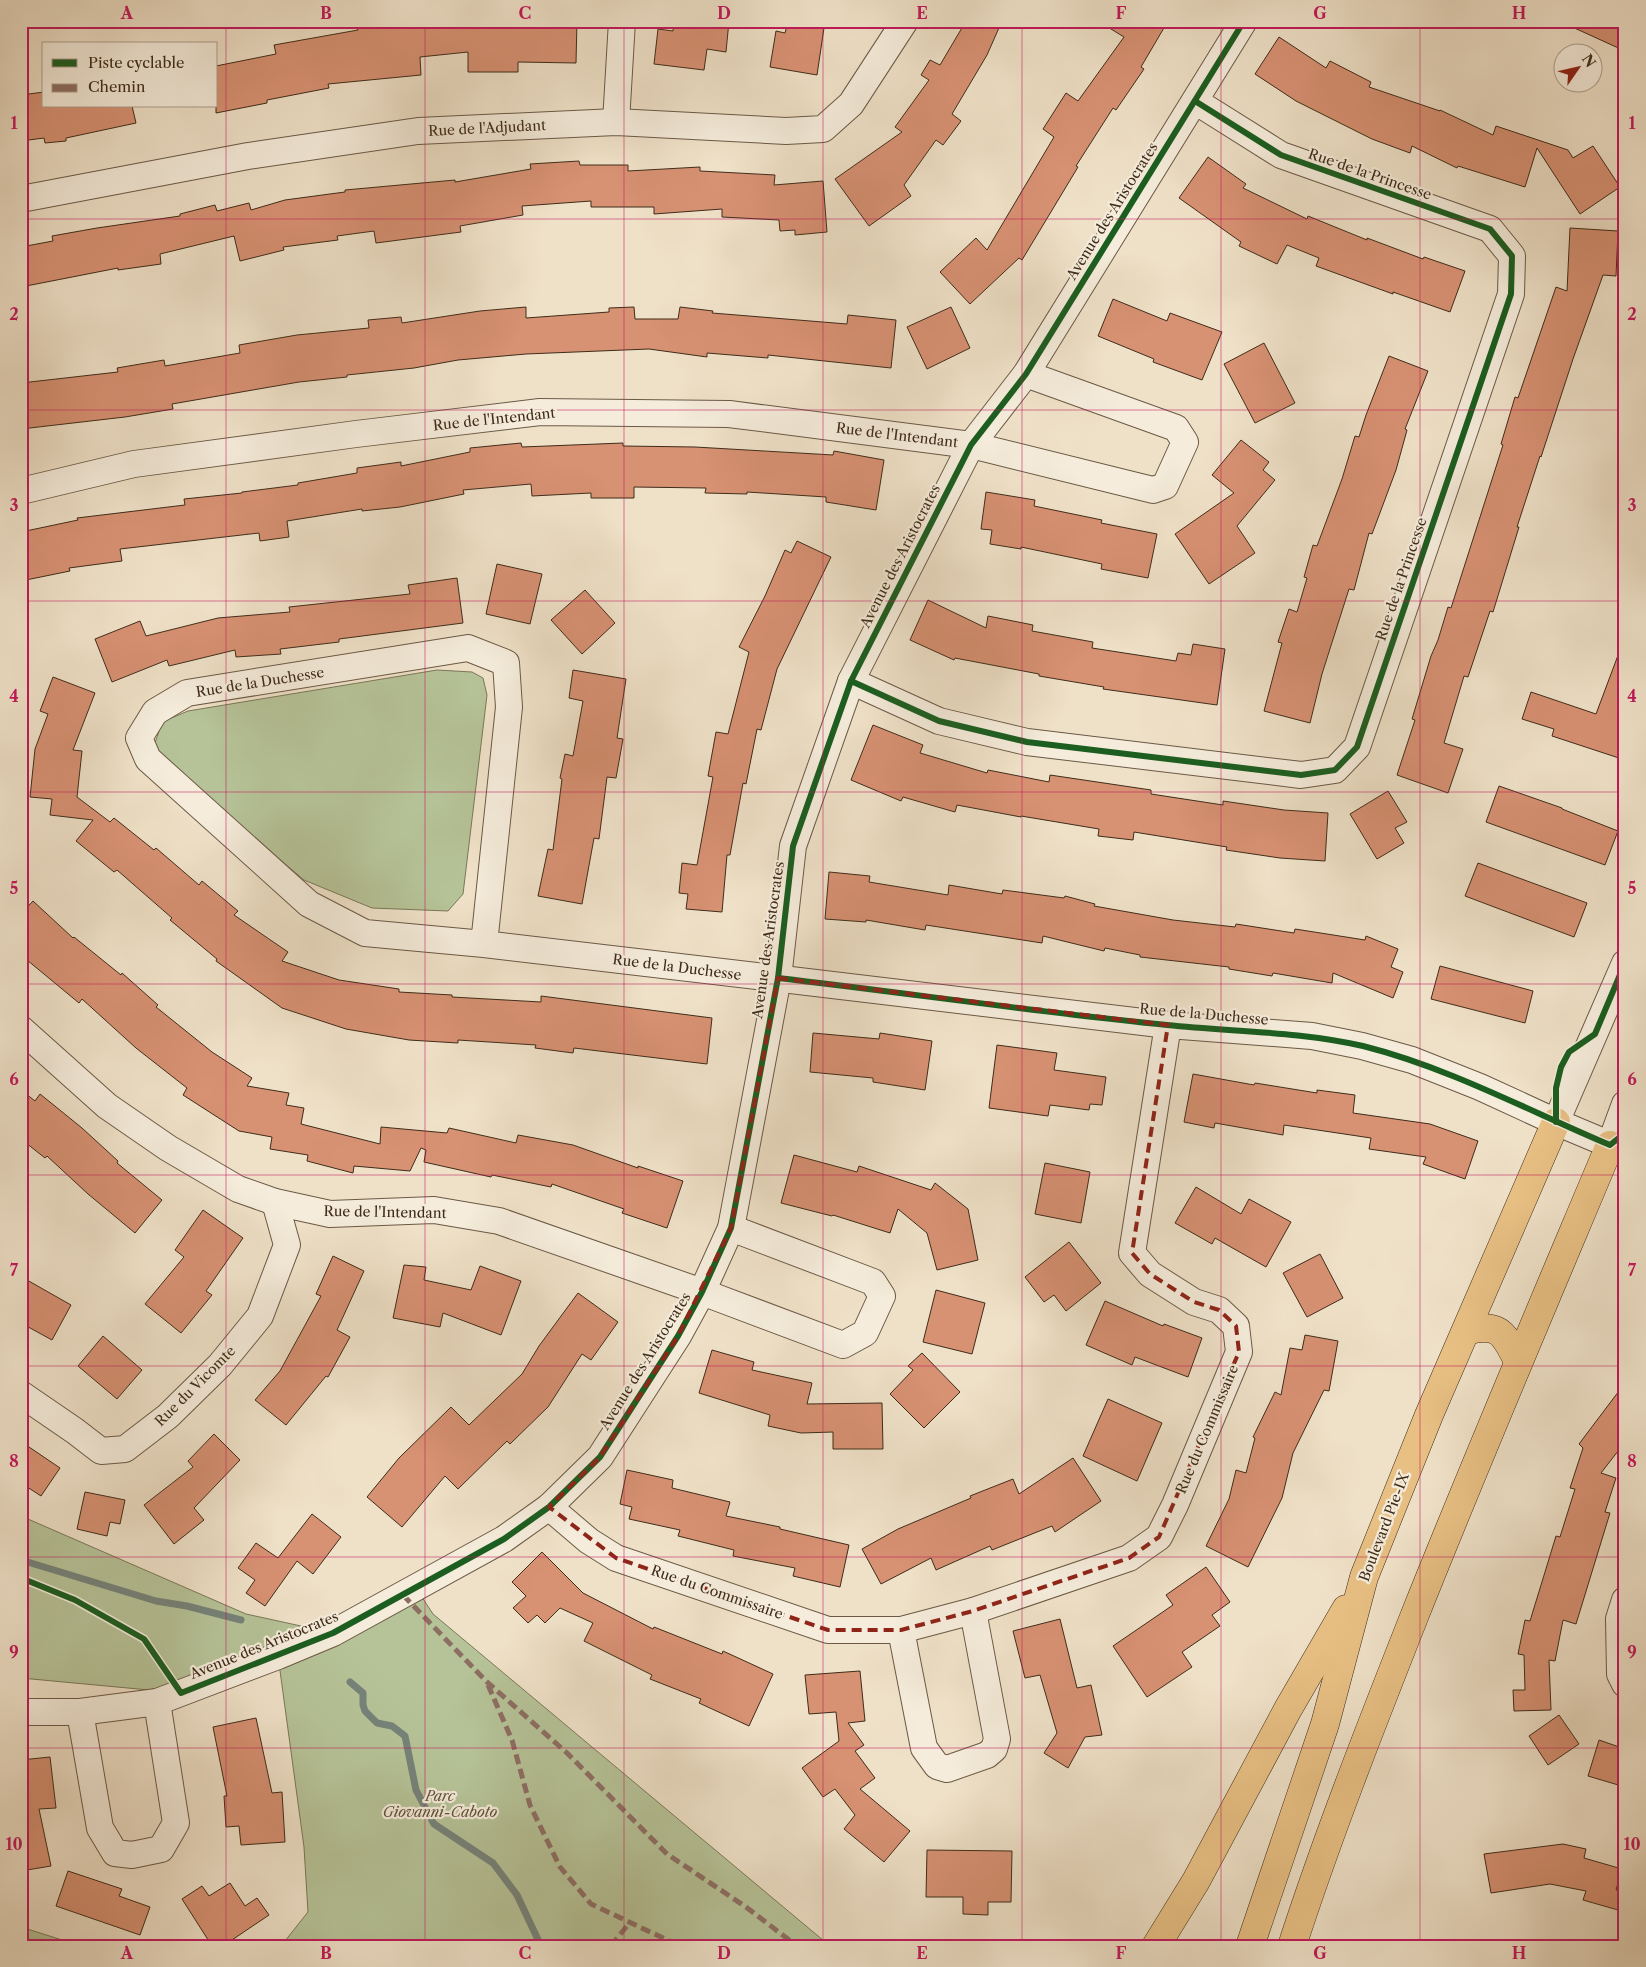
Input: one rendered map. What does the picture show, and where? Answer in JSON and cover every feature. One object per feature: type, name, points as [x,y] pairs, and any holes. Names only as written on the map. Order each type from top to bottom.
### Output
[{"type":"highway","name":"Boulevard Pie-IX","points":[[1250,1946],[1325,1724],[1364,1577],[1406,1470],[1556,1122]]},
{"type":"highway","points":[[1293,1944],[1338,1811],[1518,1361],[1618,1148]]},
{"type":"highway","points":[[1466,1330],[1486,1327],[1498,1330],[1506,1338],[1518,1361]]},
{"type":"highway","points":[[1156,1946],[1200,1873],[1288,1710],[1364,1577]]},
{"type":"street","points":[[616,122],[622,21]]},
{"type":"street","name":"Rue de l'Adjudant","points":[[21,199],[248,156],[418,131],[616,122],[786,131],[823,129],[851,104],[905,21]]},
{"type":"street","name":"Avenue des Aristocrates","points":[[21,1712],[80,1712],[157,1702],[333,1633],[504,1539],[549,1507],[600,1457],[678,1336],[702,1292],[731,1228],[778,978],[793,846],[851,681],[971,445],[1026,374],[1244,21]]},
{"type":"street","name":"Rue de la Princesse","points":[[851,681],[938,721],[1027,742],[1301,775],[1336,770],[1357,747],[1512,294],[1512,256],[1490,229],[1281,156],[1194,101]]},
{"type":"street","points":[[971,445],[1153,490],[1165,486],[1185,442],[1176,428],[1026,374]]},
{"type":"street","name":"Rue de l'Intendant","points":[[21,491],[134,464],[356,434],[540,412],[729,414],[971,445]]},
{"type":"street","name":"Rue de la Duchesse","points":[[484,944],[509,706],[506,663],[468,648],[187,694],[156,712],[139,738],[148,759],[309,904],[365,933],[484,944],[1168,1025],[1312,1036],[1362,1046],[1436,1069],[1618,1148]]},
{"type":"street","name":"Boulevard Pie-IX","points":[[1556,1122],[1625,963]]},
{"type":"street","name":"Rue du Commissaire","points":[[549,1507],[590,1541],[616,1558],[828,1630],[901,1630],[973,1611],[1129,1558],[1159,1537],[1175,1504],[1239,1352],[1236,1326],[1219,1310],[1194,1302],[1150,1274],[1132,1252],[1168,1025]]},
{"type":"street","name":"Rue de l'Intendant","points":[[21,1029],[107,1106],[160,1143],[238,1189],[275,1202],[330,1214],[434,1210],[499,1221],[702,1292]]},
{"type":"street","points":[[1618,1148],[1625,1104]]},
{"type":"street","name":"Rue du Vicomte","points":[[21,1394],[75,1430],[100,1451],[125,1448],[168,1416],[220,1365],[260,1316],[287,1245],[275,1202]]},
{"type":"street","name":"Avenue des Aristocrates","points":[[702,1292],[843,1345],[864,1333],[882,1296],[873,1282],[731,1228]]},
{"type":"street","points":[[1625,1600],[1619,1619],[1620,1674],[1625,1684]]},
{"type":"street","points":[[901,1630],[924,1748],[938,1766],[948,1769],[987,1755],[994,1750],[997,1739],[973,1611]]},
{"type":"street","points":[[80,1712],[100,1828],[115,1853],[132,1855],[161,1849],[176,1823],[157,1702]]},
{"type":"highlighted area","points":[[778,978],[1168,1025],[1132,1253],[1150,1274],[1194,1302],[1219,1310],[1236,1326],[1239,1352],[1159,1537],[1129,1558],[973,1611],[901,1630],[828,1630],[616,1558],[549,1507],[600,1457],[678,1336],[731,1228]]},
{"type":"green space","points":[[437,670],[472,672],[483,678],[487,695],[463,894],[448,911],[372,908],[304,880],[152,752],[162,722],[188,711]]},
{"type":"green space","name":"Parc Giovanni-Caboto","points":[[21,1516],[246,1614],[333,1633],[416,1588],[433,1614],[830,1946],[281,1946],[308,1912],[304,1847],[278,1656],[181,1693],[21,1678]]},
{"type":"green space","points":[[21,1927],[81,1946],[21,1946]]},
{"type":"building","points":[[405,21],[577,21],[576,63],[518,62],[518,72],[468,72],[468,52],[420,57],[421,75],[328,84],[329,88],[267,100],[267,103],[216,113],[216,108],[218,108],[218,66],[276,54],[274,45],[358,30],[356,26]]},
{"type":"building","points":[[674,21],[729,21],[726,52],[707,49],[704,70],[654,64],[658,29],[673,31]]},
{"type":"building","points":[[966,21],[1002,21],[987,55],[952,114],[961,121],[943,145],[936,140],[904,185],[911,196],[869,226],[835,179],[902,132],[895,127],[929,80],[921,75],[930,60],[940,65]]},
{"type":"building","points":[[1098,21],[1168,21],[1141,67],[1144,69],[1116,110],[1113,108],[1076,166],[1078,167],[1022,260],[1019,258],[970,304],[940,272],[976,238],[987,250],[1054,137],[1043,129],[1066,93],[1078,101],[1124,37]]},
{"type":"building","points":[[1559,21],[1625,21],[1625,51]]},
{"type":"building","points":[[788,22],[824,28],[817,75],[770,67],[776,31],[785,33]]},
{"type":"building","points":[[1279,37],[1326,68],[1330,61],[1371,82],[1369,87],[1440,110],[1493,135],[1496,126],[1568,150],[1573,158],[1593,146],[1620,187],[1580,214],[1537,148],[1525,187],[1458,166],[1457,168],[1412,146],[1410,153],[1372,139],[1296,101],[1255,74]]},
{"type":"building","points":[[42,92],[42,108],[132,108],[136,123],[66,138],[66,141],[45,143],[44,138],[21,141],[21,95]]},
{"type":"building","points":[[1208,157],[1246,184],[1243,188],[1307,219],[1308,216],[1367,240],[1367,238],[1423,259],[1424,257],[1465,271],[1450,312],[1316,266],[1319,258],[1287,245],[1277,264],[1239,246],[1241,242],[1179,198]]},
{"type":"building","points":[[579,161],[580,165],[628,165],[628,171],[700,167],[700,171],[775,175],[774,185],[823,181],[827,232],[795,235],[795,230],[780,231],[779,220],[722,217],[722,209],[654,214],[654,207],[591,207],[591,201],[522,206],[523,215],[460,226],[461,232],[376,243],[374,231],[337,236],[338,240],[283,247],[284,250],[240,261],[234,236],[160,254],[161,264],[118,270],[118,268],[21,287],[21,247],[53,241],[52,236],[180,216],[180,214],[215,205],[217,211],[249,203],[251,210],[285,200],[345,192],[345,190],[455,180],[455,182],[531,169],[530,164]]},
{"type":"building","points":[[1570,228],[1618,231],[1616,276],[1603,275],[1540,456],[1517,527],[1519,527],[1493,612],[1490,611],[1468,677],[1464,676],[1444,743],[1463,749],[1448,793],[1397,775],[1415,720],[1412,719],[1431,656],[1448,607],[1451,608],[1503,445],[1501,444],[1515,397],[1518,398],[1556,287],[1567,291]]},
{"type":"building","points":[[1113,299],[1167,321],[1170,313],[1222,332],[1202,380],[1153,362],[1154,359],[1098,336]]},
{"type":"building","points":[[526,307],[526,318],[609,312],[609,308],[634,307],[635,319],[678,319],[680,307],[713,311],[712,313],[847,324],[848,315],[896,320],[891,368],[768,355],[768,358],[707,353],[707,357],[649,349],[526,354],[458,360],[414,368],[299,382],[172,404],[173,409],[125,417],[21,429],[21,383],[118,372],[117,368],[164,360],[165,366],[240,353],[239,345],[297,335],[369,328],[368,320],[401,317],[402,323],[480,311]]},
{"type":"building","points":[[951,307],[970,348],[927,369],[907,327]]},
{"type":"building","points":[[1264,343],[1295,403],[1255,423],[1224,364]]},
{"type":"building","points":[[1389,356],[1428,371],[1405,429],[1407,430],[1396,470],[1372,534],[1369,533],[1354,590],[1349,589],[1322,674],[1310,723],[1264,711],[1282,643],[1278,642],[1289,609],[1297,612],[1307,578],[1304,577],[1313,545],[1317,546],[1342,479],[1355,436],[1359,437]]},
{"type":"building","points":[[1241,440],[1269,462],[1263,470],[1275,480],[1237,526],[1255,553],[1209,584],[1175,534],[1234,493],[1212,475]]},
{"type":"building","points":[[521,443],[522,447],[623,443],[623,446],[695,447],[833,455],[834,451],[884,460],[876,510],[826,502],[826,497],[747,492],[747,494],[705,493],[706,488],[634,487],[634,498],[591,498],[591,493],[532,496],[531,484],[463,490],[464,494],[400,507],[362,511],[362,509],[287,521],[289,537],[260,541],[259,533],[120,549],[122,561],[69,568],[70,571],[21,581],[21,532],[78,520],[77,518],[185,505],[184,499],[298,485],[298,483],[357,473],[357,468],[401,462],[401,466],[470,452],[470,448]]},
{"type":"building","points":[[986,492],[1035,500],[1034,506],[1102,520],[1101,523],[1157,534],[1148,578],[1101,569],[1102,564],[1021,547],[1021,549],[990,544],[992,530],[981,529]]},
{"type":"building","points":[[797,541],[831,557],[777,669],[761,730],[757,729],[746,784],[743,783],[730,855],[727,855],[722,912],[686,909],[688,894],[679,893],[682,863],[697,865],[713,777],[708,776],[716,732],[728,734],[749,652],[739,647],[765,596],[785,550],[791,553]]},
{"type":"building","points":[[497,564],[542,574],[530,624],[486,614]]},
{"type":"building","points":[[457,578],[463,623],[339,639],[339,642],[280,649],[281,654],[236,657],[235,650],[169,666],[167,660],[112,682],[95,639],[140,621],[146,636],[218,618],[290,612],[289,607],[410,594],[408,585]]},
{"type":"building","points":[[585,590],[615,623],[582,654],[551,620]]},
{"type":"building","points":[[928,600],[986,628],[988,616],[1033,625],[1032,631],[1093,642],[1092,648],[1176,661],[1178,653],[1191,655],[1193,644],[1225,649],[1217,705],[1103,689],[1104,687],[1039,676],[1039,674],[955,658],[954,660],[910,640]]},
{"type":"building","points":[[1623,642],[1625,643],[1625,760],[1552,736],[1554,729],[1522,719],[1531,692],[1596,714]]},
{"type":"building","points":[[573,670],[626,679],[617,738],[623,739],[616,778],[607,777],[599,839],[594,838],[582,904],[538,896],[548,849],[553,850],[562,779],[560,778],[565,754],[573,756],[583,701],[569,698]]},
{"type":"building","points":[[53,677],[95,693],[73,750],[82,751],[77,797],[110,822],[114,818],[154,850],[156,848],[199,885],[202,881],[238,911],[234,915],[288,952],[282,961],[339,980],[399,989],[399,992],[541,1002],[541,996],[712,1018],[707,1064],[574,1048],[573,1053],[535,1048],[536,1045],[458,1040],[458,1043],[409,1040],[346,1029],[282,1008],[216,961],[217,959],[170,920],[172,918],[117,870],[114,872],[76,841],[93,820],[50,815],[52,799],[30,797],[35,749],[48,714],[40,711]]},
{"type":"building","points":[[873,725],[923,745],[920,753],[987,773],[988,770],[1049,782],[1050,775],[1151,790],[1151,794],[1223,805],[1223,801],[1284,810],[1328,813],[1325,861],[1280,858],[1226,850],[1227,847],[1134,832],[1133,840],[1098,836],[1099,829],[957,805],[955,812],[903,797],[901,801],[851,780]]},
{"type":"building","points":[[1499,786],[1562,808],[1618,831],[1605,865],[1486,822]]},
{"type":"building","points":[[1388,791],[1407,822],[1395,828],[1404,843],[1377,859],[1350,814]]},
{"type":"building","points":[[1478,863],[1587,903],[1574,937],[1465,896]]},
{"type":"building","points":[[829,872],[870,876],[869,882],[948,895],[949,885],[1002,894],[1003,890],[1064,898],[1065,896],[1095,904],[1094,906],[1173,920],[1235,927],[1236,924],[1294,933],[1295,929],[1365,940],[1366,936],[1398,949],[1391,967],[1403,972],[1393,998],[1333,973],[1332,983],[1273,973],[1272,976],[1229,969],[1229,967],[1140,957],[1140,955],[1105,948],[1104,951],[1043,936],[1042,943],[926,925],[925,930],[866,920],[866,922],[825,919]]},
{"type":"building","points":[[33,901],[73,938],[121,975],[122,973],[158,1005],[156,1007],[212,1052],[252,1078],[247,1086],[289,1093],[286,1105],[304,1108],[301,1124],[380,1144],[381,1127],[447,1133],[449,1128],[516,1143],[518,1135],[573,1145],[638,1168],[638,1166],[683,1181],[667,1228],[622,1213],[624,1209],[552,1184],[551,1187],[492,1175],[491,1177],[424,1162],[426,1150],[421,1148],[410,1171],[354,1166],[353,1173],[307,1161],[308,1155],[270,1149],[272,1137],[239,1131],[183,1095],[187,1088],[136,1048],[82,999],[79,1003],[21,955],[21,914]]},
{"type":"building","points":[[1440,966],[1533,991],[1525,1023],[1431,999]]},
{"type":"building","points":[[813,1033],[879,1039],[880,1033],[932,1041],[925,1090],[873,1082],[873,1078],[810,1072]]},
{"type":"building","points":[[997,1045],[1057,1053],[1054,1070],[1106,1077],[1102,1105],[1090,1104],[1089,1110],[1050,1105],[1048,1116],[989,1108]]},
{"type":"building","points":[[1193,1074],[1254,1085],[1255,1083],[1317,1093],[1317,1090],[1355,1095],[1353,1113],[1430,1124],[1478,1141],[1465,1179],[1423,1164],[1426,1157],[1369,1149],[1371,1138],[1284,1125],[1283,1135],[1215,1123],[1214,1128],[1184,1122]]},
{"type":"building","points":[[21,1090],[35,1101],[40,1094],[82,1128],[118,1161],[117,1163],[162,1200],[135,1233],[88,1194],[47,1156],[45,1158],[21,1139]]},
{"type":"building","points":[[794,1155],[857,1172],[859,1166],[931,1190],[935,1183],[968,1209],[978,1260],[937,1270],[927,1233],[898,1209],[890,1233],[833,1215],[781,1203]]},
{"type":"building","points":[[1045,1163],[1090,1172],[1081,1223],[1035,1214]]},
{"type":"building","points":[[1196,1187],[1241,1214],[1249,1199],[1291,1222],[1266,1267],[1215,1238],[1212,1244],[1175,1223]]},
{"type":"building","points":[[203,1210],[243,1238],[206,1291],[212,1295],[181,1333],[145,1304],[184,1257],[175,1250]]},
{"type":"building","points":[[1069,1242],[1101,1283],[1066,1311],[1054,1295],[1044,1302],[1025,1277]]},
{"type":"building","points":[[1320,1254],[1343,1298],[1307,1317],[1283,1273]]},
{"type":"building","points":[[333,1256],[364,1271],[337,1330],[350,1337],[328,1377],[326,1376],[286,1425],[255,1400],[280,1371],[321,1296],[316,1294]]},
{"type":"building","points":[[404,1265],[426,1267],[424,1280],[471,1290],[480,1266],[521,1281],[501,1335],[443,1313],[440,1327],[393,1318]]},
{"type":"building","points":[[27,1280],[71,1305],[52,1340],[21,1323],[21,1291]]},
{"type":"building","points":[[936,1290],[985,1303],[972,1354],[923,1342]]},
{"type":"building","points":[[578,1293],[618,1322],[591,1360],[582,1354],[548,1407],[510,1444],[507,1441],[458,1489],[445,1476],[402,1527],[367,1497],[399,1458],[451,1407],[469,1425],[522,1374],[539,1346]]},
{"type":"building","points":[[1105,1301],[1163,1326],[1164,1324],[1202,1338],[1188,1377],[1135,1357],[1132,1365],[1086,1345]]},
{"type":"building","points":[[1305,1335],[1338,1341],[1329,1391],[1324,1390],[1293,1453],[1282,1498],[1248,1567],[1206,1546],[1229,1499],[1236,1470],[1246,1473],[1255,1438],[1253,1437],[1275,1392],[1281,1395],[1290,1348],[1302,1350]]},
{"type":"building","points":[[103,1336],[142,1370],[117,1399],[78,1366]]},
{"type":"building","points":[[712,1350],[754,1362],[752,1370],[812,1383],[807,1404],[882,1403],[883,1449],[833,1449],[833,1432],[801,1433],[768,1426],[770,1415],[699,1393]]},
{"type":"building","points":[[922,1353],[960,1392],[924,1428],[890,1394],[913,1370],[908,1366]]},
{"type":"building","points":[[1625,1383],[1625,1442],[1601,1473],[1616,1478],[1605,1512],[1610,1513],[1576,1624],[1563,1620],[1555,1661],[1549,1660],[1551,1710],[1514,1711],[1513,1690],[1525,1690],[1524,1655],[1518,1654],[1525,1620],[1530,1621],[1556,1536],[1560,1537],[1575,1489],[1570,1488],[1583,1448],[1579,1444]]},
{"type":"building","points":[[1108,1399],[1162,1423],[1137,1481],[1083,1456]]},
{"type":"building","points":[[214,1434],[240,1460],[194,1508],[204,1520],[174,1544],[144,1505],[193,1467],[188,1461]]},
{"type":"building","points":[[29,1447],[60,1468],[41,1496],[21,1483],[21,1459]]},
{"type":"building","points":[[1073,1458],[1101,1501],[1055,1532],[1052,1526],[992,1550],[990,1546],[936,1570],[931,1558],[881,1584],[862,1549],[898,1529],[971,1498],[970,1496],[1013,1479],[1019,1494]]},
{"type":"building","points":[[627,1470],[673,1480],[672,1488],[730,1502],[726,1516],[780,1527],[780,1529],[849,1545],[840,1587],[793,1576],[795,1568],[733,1556],[734,1550],[678,1536],[680,1530],[629,1519],[632,1507],[620,1504]]},
{"type":"building","points":[[85,1492],[125,1500],[120,1524],[110,1522],[107,1536],[77,1529]]},
{"type":"building","points":[[312,1514],[341,1537],[313,1574],[297,1561],[265,1606],[246,1593],[255,1580],[238,1568],[256,1543],[278,1558]]},
{"type":"building","points":[[542,1552],[583,1593],[653,1629],[654,1627],[722,1654],[723,1651],[773,1674],[749,1726],[699,1703],[701,1699],[650,1679],[652,1675],[584,1641],[593,1623],[560,1608],[545,1623],[537,1615],[528,1623],[513,1608],[526,1596],[512,1582]]},
{"type":"building","points":[[1206,1567],[1230,1602],[1212,1615],[1220,1626],[1182,1652],[1192,1667],[1147,1697],[1113,1646],[1173,1605],[1166,1595]]},
{"type":"building","points":[[1060,1619],[1077,1688],[1091,1685],[1102,1735],[1085,1737],[1068,1768],[1044,1753],[1057,1733],[1040,1675],[1025,1678],[1013,1631]]},
{"type":"building","points":[[860,1671],[865,1721],[848,1723],[864,1745],[855,1751],[875,1778],[860,1789],[910,1831],[884,1862],[844,1829],[855,1815],[835,1789],[823,1797],[802,1768],[839,1741],[836,1712],[809,1714],[805,1675]]},
{"type":"building","points":[[1559,1715],[1579,1744],[1548,1765],[1529,1736]]},
{"type":"building","points":[[256,1718],[272,1793],[282,1792],[285,1842],[241,1845],[239,1826],[226,1827],[224,1796],[227,1796],[213,1727]]},
{"type":"building","points":[[1599,1740],[1625,1749],[1625,1787],[1588,1776]]},
{"type":"building","points":[[50,1757],[56,1808],[39,1809],[51,1866],[21,1871],[21,1760]]},
{"type":"building","points":[[1563,1844],[1586,1849],[1584,1858],[1622,1869],[1616,1890],[1625,1893],[1625,1912],[1583,1900],[1586,1891],[1550,1884],[1491,1893],[1484,1854]]},
{"type":"building","points":[[927,1850],[1012,1851],[1011,1902],[988,1902],[988,1915],[963,1914],[963,1897],[926,1897]]},
{"type":"building","points":[[68,1871],[122,1889],[119,1896],[150,1907],[140,1935],[56,1906]]},
{"type":"building","points":[[230,1883],[245,1906],[257,1898],[269,1915],[223,1946],[212,1946],[182,1899],[202,1886],[209,1896]]},
{"type":"waterway","points":[[21,1560],[156,1601],[187,1606],[241,1620]]},
{"type":"waterway","points":[[350,1682],[363,1693],[365,1711],[377,1723],[392,1726],[405,1736],[416,1790],[434,1824],[493,1863],[517,1895],[541,1946]]},
{"type":"marked path","points":[[403,1595],[486,1681],[567,1753],[667,1854],[746,1907],[797,1946]]},
{"type":"marked path","points":[[488,1685],[512,1740],[530,1805],[560,1867],[591,1904],[680,1946]]},
{"type":"marked path","points":[[611,1946],[630,1922]]},
{"type":"cycle path","points":[[21,1578],[75,1600],[144,1639],[181,1693],[333,1633],[504,1539],[549,1507],[600,1457],[678,1336],[702,1292],[731,1228],[778,978],[793,846],[851,681],[971,445],[1026,374],[1244,21]]},
{"type":"cycle path","points":[[851,681],[939,721],[1027,742],[1301,775],[1335,770],[1357,747],[1511,294],[1512,256],[1490,229],[1281,155],[1195,101]]},
{"type":"cycle path","points":[[1556,1122],[1556,1088],[1561,1067],[1569,1052],[1595,1034],[1625,963]]},
{"type":"cycle path","points":[[778,978],[1118,1020],[1314,1037],[1339,1041],[1395,1055],[1427,1066],[1489,1091],[1610,1145],[1625,1133]]}]
